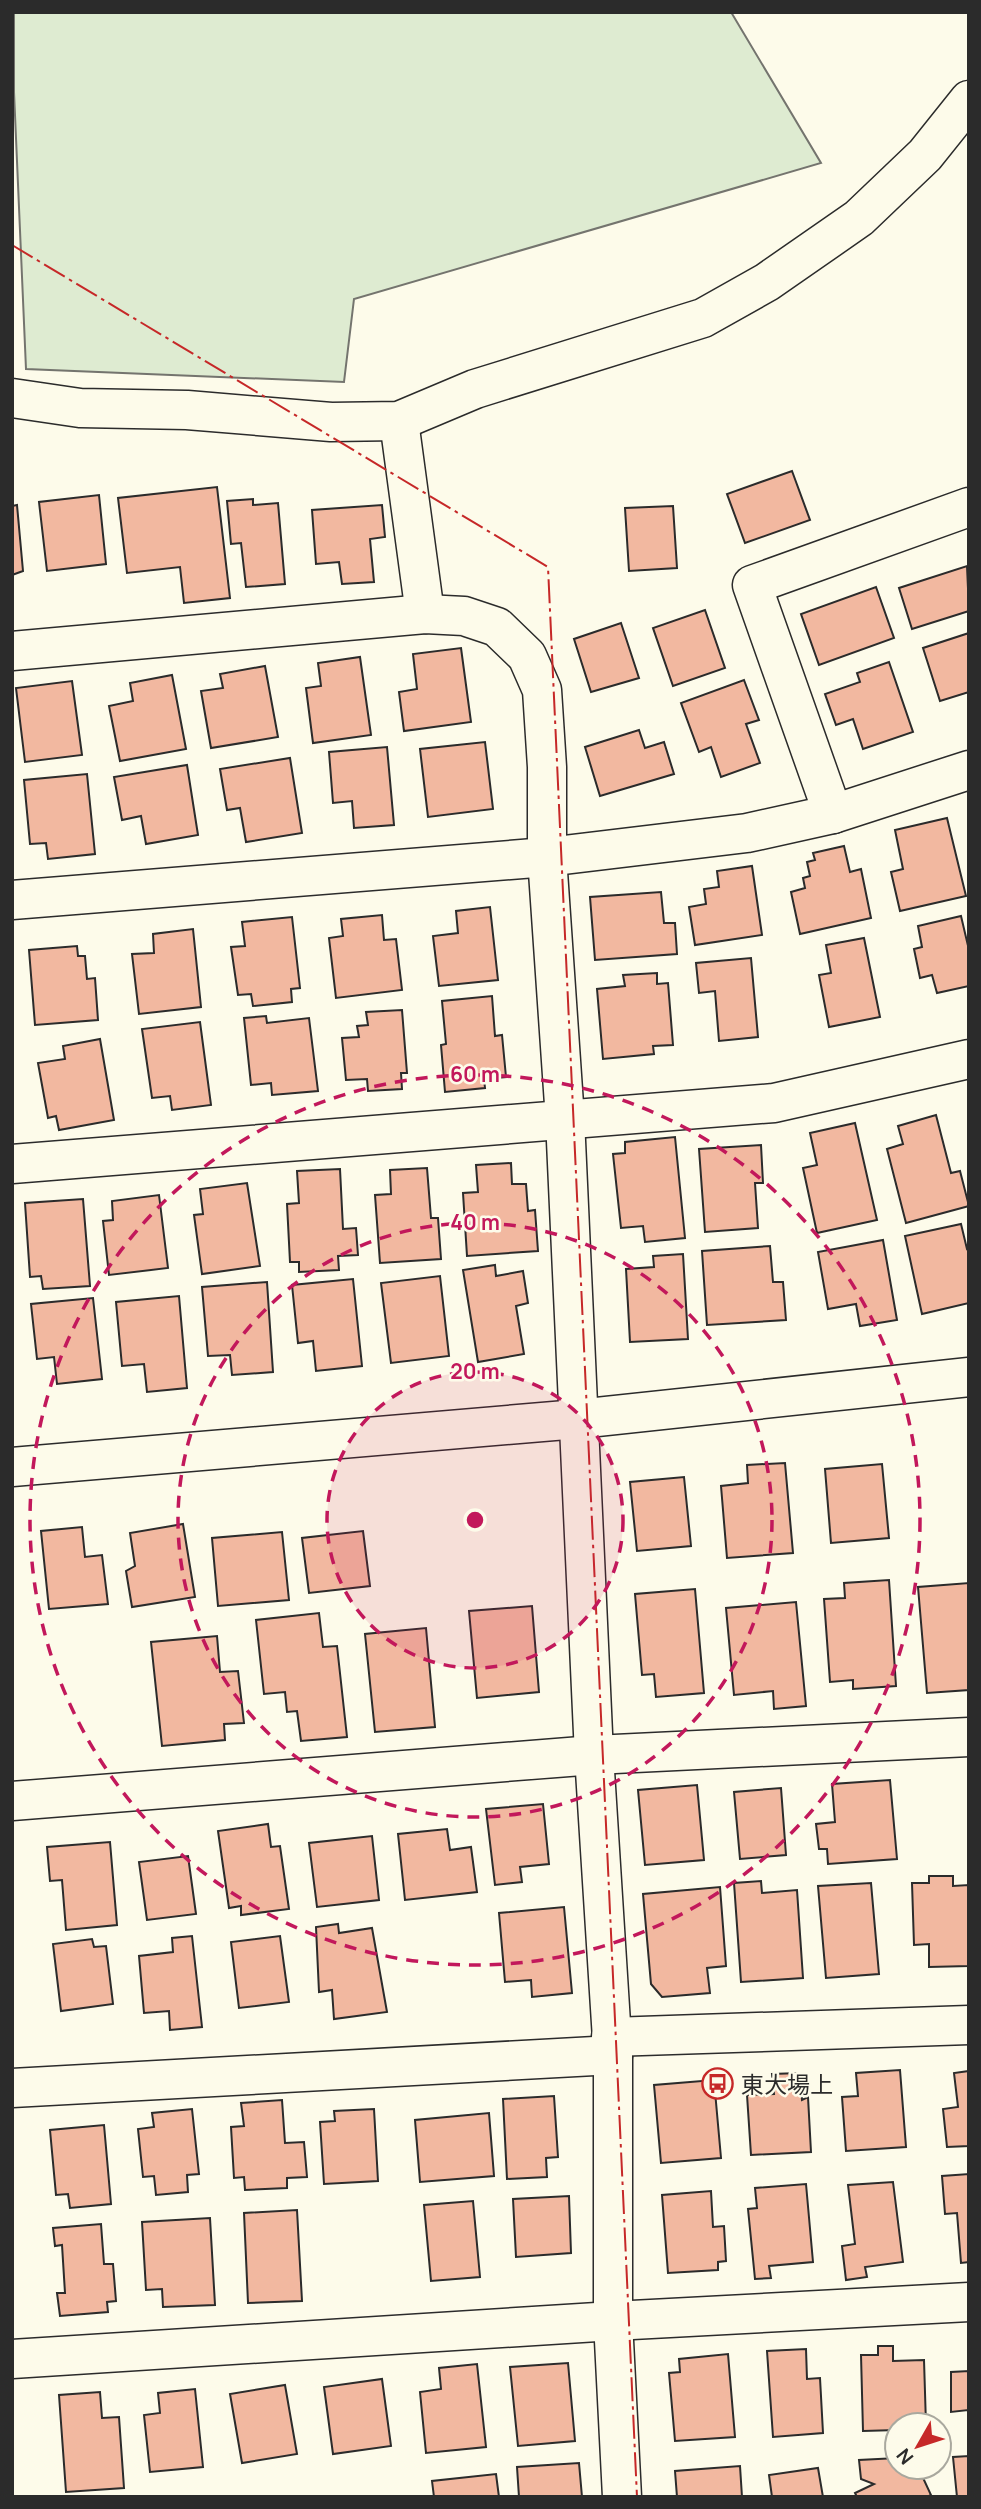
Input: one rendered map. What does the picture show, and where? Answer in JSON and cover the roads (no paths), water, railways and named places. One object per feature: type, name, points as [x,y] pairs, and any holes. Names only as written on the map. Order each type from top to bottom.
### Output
[{"type":"street","points":[[12,398],[80,408],[187,410],[331,422],[399,421],[475,389],[703,318],[767,282],[859,218],[925,155],[969,100]]},
{"type":"street","points":[[399,421],[425,614]]},
{"type":"street","points":[[833,814],[752,585],[969,507]]},
{"type":"street","points":[[12,651],[425,614],[464,616],[497,627],[527,656],[542,690],[547,767],[547,857],[565,1119],[594,1755],[612,2046],[613,2320],[622,2497]]},
{"type":"street","points":[[12,900],[547,857],[747,832],[833,814],[969,770]]},
{"type":"street","points":[[12,1164],[774,1103],[969,1059]]},
{"type":"street","points":[[12,1467],[578,1419],[969,1377]]},
{"type":"street","points":[[12,1801],[594,1755],[969,1737]]},
{"type":"street","points":[[12,2088],[612,2046],[969,2025]]},
{"type":"street","points":[[12,2359],[613,2320],[969,2302]]},
{"type":"place","name":"東大場上","points":[[718,2084]]}]
